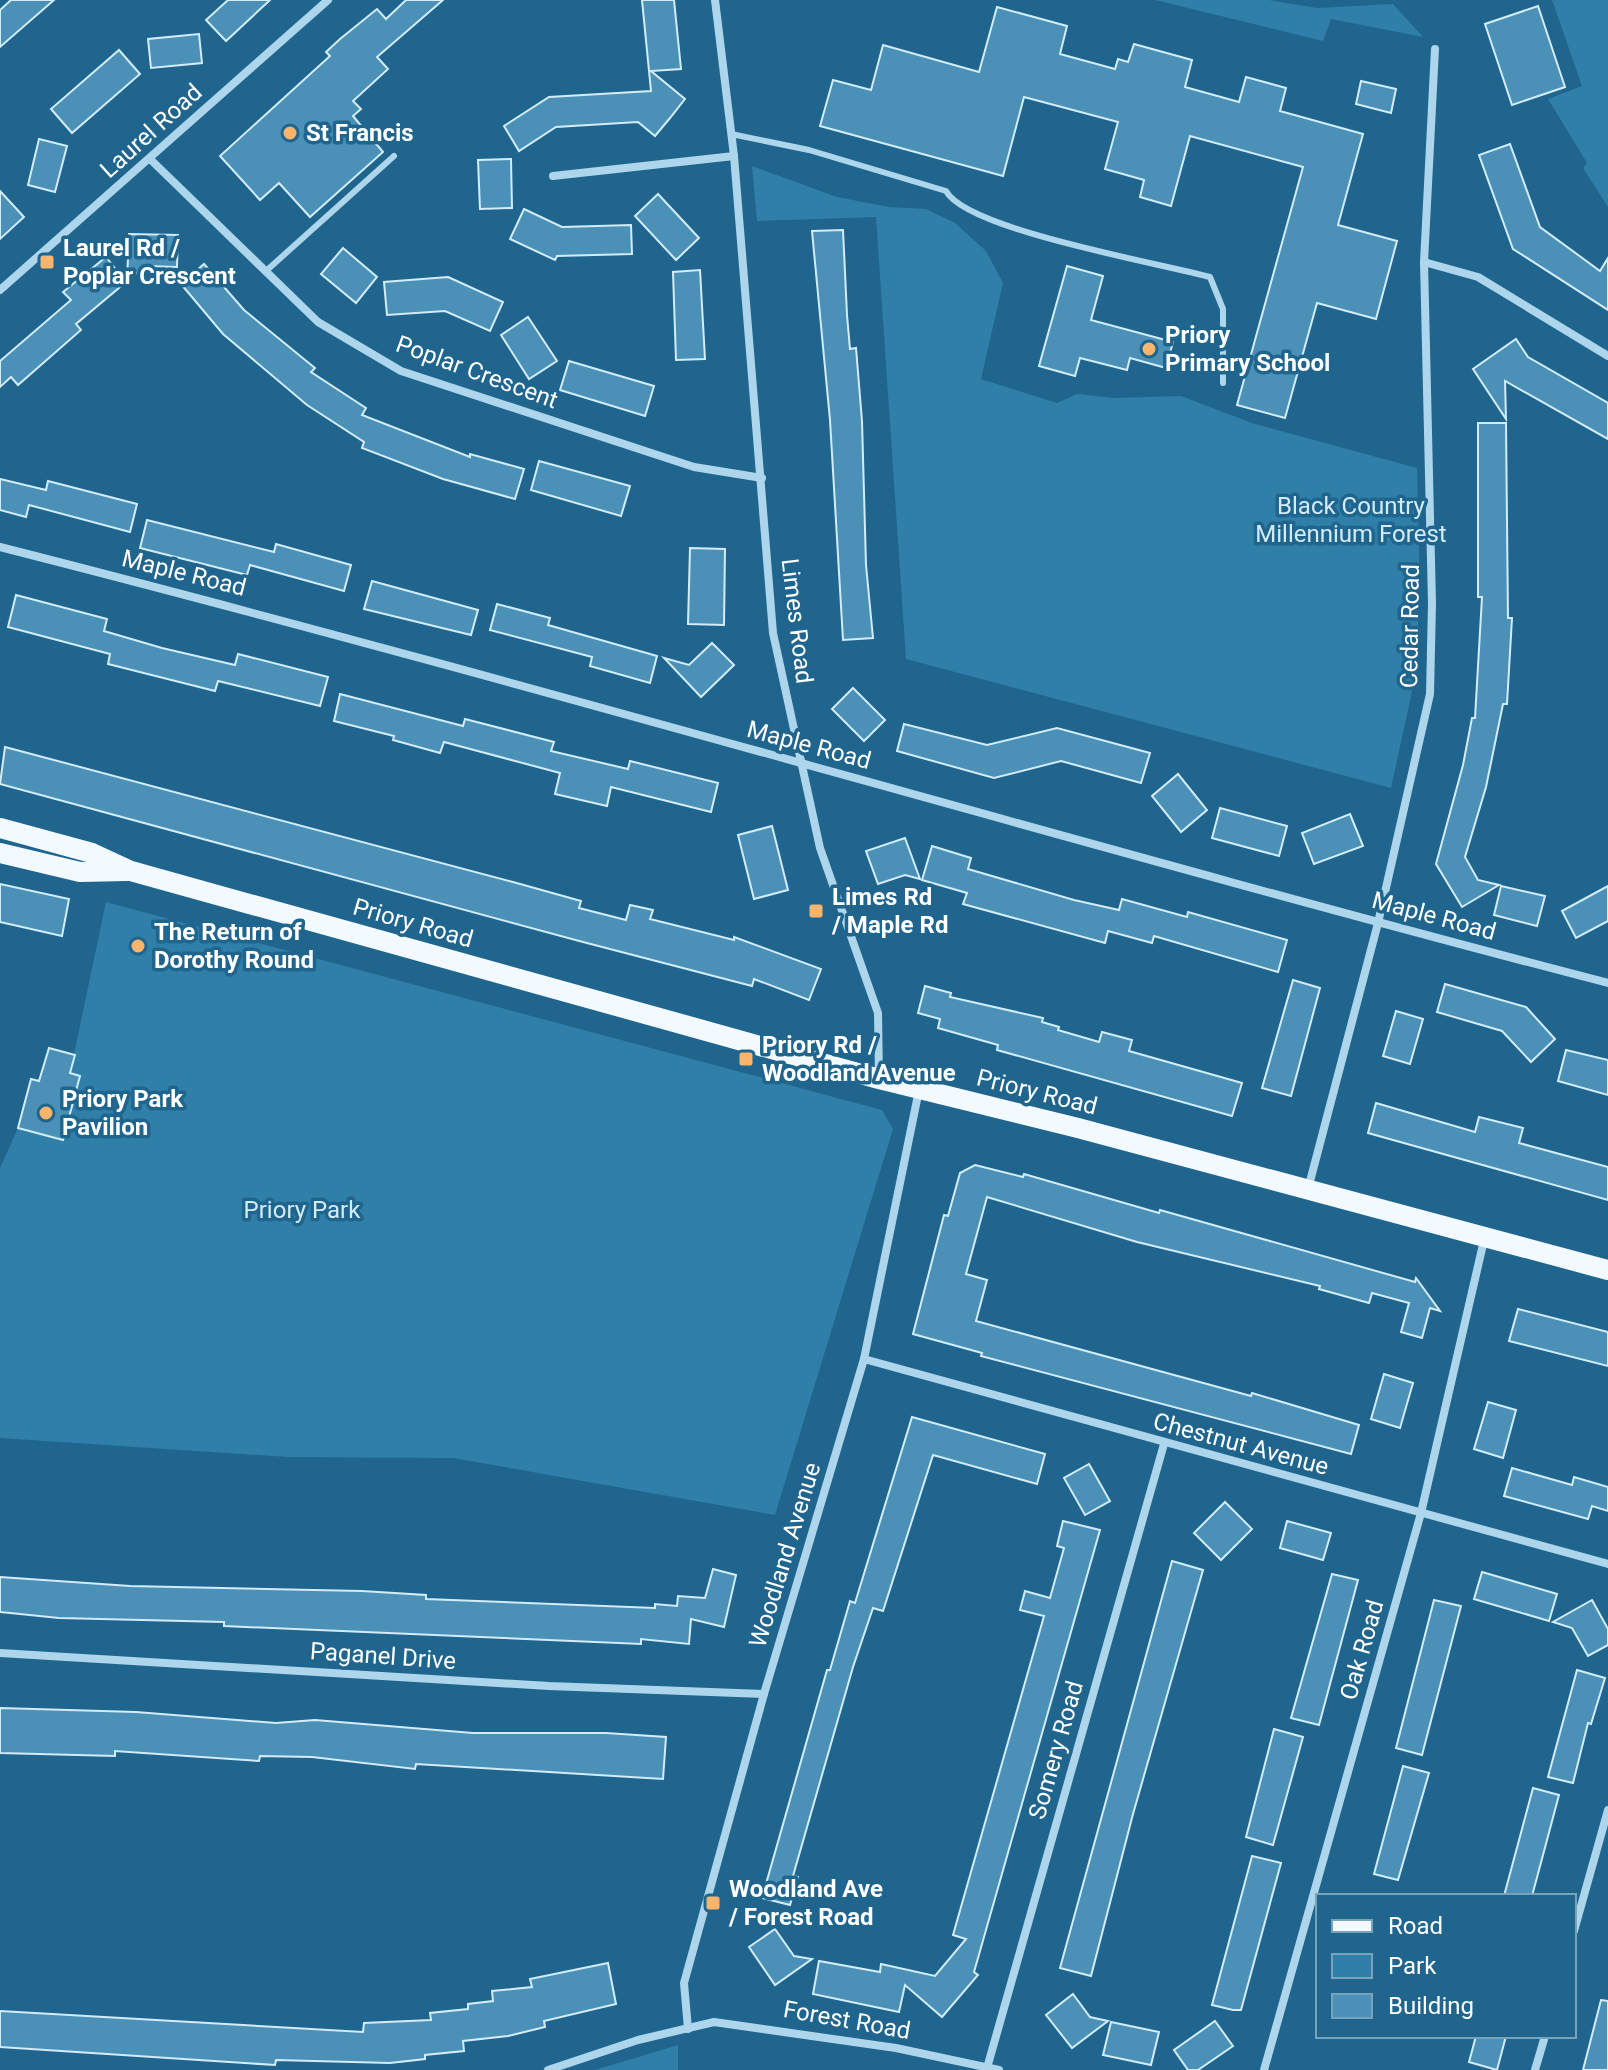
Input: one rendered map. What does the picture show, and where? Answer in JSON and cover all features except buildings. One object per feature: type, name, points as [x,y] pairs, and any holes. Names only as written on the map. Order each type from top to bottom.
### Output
[{"type":"main road","name":"Priory Road","points":[[0,828],[92,853],[131,871],[919,1090],[1308,1189],[1608,1270]]},
{"type":"main road","name":"Priory Road","points":[[0,853],[80,872],[131,871]]},
{"type":"street","name":"Laurel Road","points":[[0,290],[328,0]]},
{"type":"street","name":"Limes Road","points":[[715,0],[734,156],[773,633],[820,848],[878,1013],[879,1079]]},
{"type":"street","name":"Cedar Road","points":[[1308,1189],[1378,923],[1430,694],[1432,603],[1424,262],[1435,49]]},
{"type":"street","points":[[553,176],[734,156]]},
{"type":"street","name":"Poplar Crescent","points":[[150,159],[318,322],[401,371],[694,467],[762,478]]},
{"type":"street","points":[[1424,262],[1478,277],[1608,356]]},
{"type":"street","name":"Maple Road","points":[[0,547],[351,636],[1378,923],[1608,983]]},
{"type":"street","name":"Woodland Avenue","points":[[688,2029],[684,1983],[764,1694],[864,1359],[919,1090]]},
{"type":"street","name":"Oak Road","points":[[1264,2070],[1421,1513],[1484,1237]]},
{"type":"street","name":"Chestnut Avenue","points":[[864,1359],[1608,1564]]},
{"type":"street","name":"Somery Road","points":[[987,2068],[1164,1444]]},
{"type":"street","name":"Paganel Drive","points":[[0,1653],[549,1686],[764,1694]]},
{"type":"street","points":[[1576,1924],[1608,1810]]},
{"type":"street","name":"Forest Road","points":[[548,2070],[638,2040],[714,2022],[776,2028],[999,2070]]},
{"type":"street","points":[[1535,2070],[1544,2038]]},
{"type":"lane","points":[[731,134],[809,150],[946,191],[952,203],[1005,227],[1210,277],[1223,309],[1223,383]]},
{"type":"lane","points":[[266,271],[394,156]]},
{"type":"green space","points":[[1155,0],[1269,0],[1317,8],[1393,4],[1423,37],[1331,19],[1323,41]]},
{"type":"green space","points":[[1552,0],[1608,0],[1608,207],[1583,168],[1587,163],[1548,99],[1582,86]]},
{"type":"green space","name":"Black Country Millennium Forest","points":[[752,166],[837,197],[889,207],[926,209],[955,223],[986,251],[1003,283],[981,379],[1057,403],[1077,394],[1114,398],[1181,396],[1252,423],[1417,468],[1420,589],[1415,678],[1391,788],[906,659],[876,217],[757,221]]},
{"type":"green space","name":"Priory Park","points":[[106,902],[882,1110],[893,1129],[775,1515],[453,1458],[288,1457],[0,1438],[0,1168],[18,1128],[64,1139],[80,1076],[70,1073]]},
{"type":"green space","points":[[678,2045],[678,2070],[595,2070]]},
{"type":"place","name":"St Francis","points":[[290,133]]},
{"type":"place","name":"Laurel Rd / Poplar Crescent","points":[[47,262]]},
{"type":"place","name":"Priory Primary School","points":[[1149,349]]},
{"type":"place","name":"Limes Rd / Maple Rd","points":[[816,911]]},
{"type":"place","name":"The Return of Dorothy Round","points":[[138,946]]},
{"type":"place","name":"Priory Rd / Woodland Avenue","points":[[746,1059]]},
{"type":"place","name":"Priory Park Pavilion","points":[[46,1113]]},
{"type":"place","name":"Woodland Ave / Forest Road","points":[[713,1903]]}]
